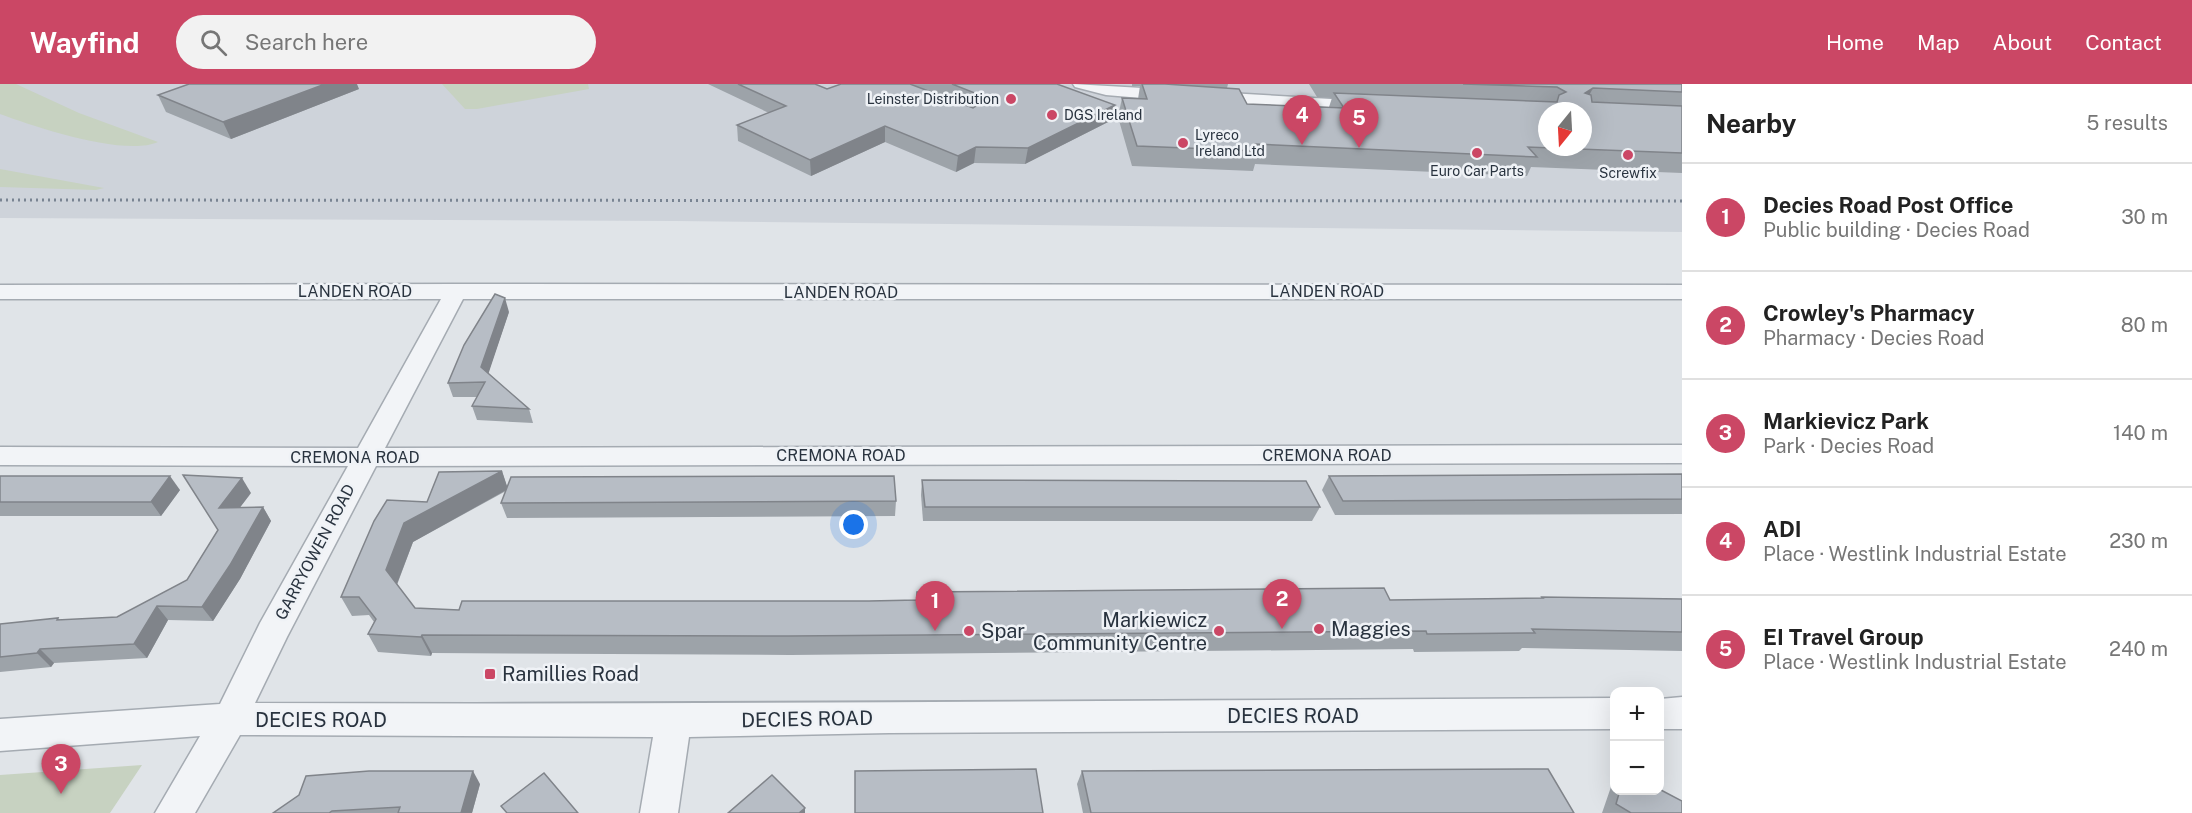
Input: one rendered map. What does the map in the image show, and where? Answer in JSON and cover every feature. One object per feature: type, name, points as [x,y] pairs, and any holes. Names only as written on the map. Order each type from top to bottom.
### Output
[{"type":"street","points":[[1081,84],[1106,90],[1259,102],[1380,106]]},
{"type":"street","name":"GARRYOWEN ROAD","points":[[174,813],[230,719],[272,633],[456,291]]},
{"type":"street","name":"LANDEN ROAD","points":[[0,292],[1682,292]]},
{"type":"street","name":"CREMONA ROAD","points":[[0,456],[1682,454]]},
{"type":"street","name":"DECIES ROAD","points":[[0,735],[159,722],[230,719],[673,721],[889,717],[1610,714]]},
{"type":"street","points":[[659,813],[673,721]]},
{"type":"shaded area","points":[[0,84],[1682,84],[1682,232],[676,221],[0,218]]},
{"type":"green space","points":[[0,84],[16,84],[79,113],[158,142],[143,146],[103,143],[57,133],[0,114]]},
{"type":"green space","points":[[442,84],[588,84],[589,89],[477,109],[465,109]]},
{"type":"green space","points":[[0,169],[104,188],[96,190],[0,187]]},
{"type":"green space","points":[[142,765],[110,813],[0,813],[0,775]]},
{"type":"building","points":[[189,84],[325,84],[223,122],[158,95]]},
{"type":"building","points":[[738,84],[815,84],[827,89],[841,84],[910,84],[973,108],[984,101],[980,95],[952,84],[1057,84],[1115,105],[1028,148],[976,147],[958,156],[885,126],[810,160],[737,125],[786,106]]},
{"type":"building","points":[[1142,84],[1165,84],[1239,89],[1247,104],[1344,108],[1334,93],[1557,102],[1538,102],[1538,147],[1528,147],[1537,157],[1255,144],[1259,151],[1137,146],[1122,98],[1147,99]]},
{"type":"building","points":[[1463,84],[1682,84],[1682,92],[1593,88],[1585,93],[1591,95],[1592,102],[1557,102],[1559,95],[1566,92],[1557,87]]},
{"type":"building","points":[[1592,102],[1682,106],[1682,153],[1592,149]]},
{"type":"building","points":[[495,294],[505,298],[481,367],[529,409],[472,406],[485,382],[448,383],[464,345]]},
{"type":"building","points":[[502,471],[404,523],[386,570],[415,608],[459,610],[462,601],[869,601],[917,600],[917,592],[1384,588],[1390,600],[1542,597],[1682,599],[1682,632],[1532,629],[1535,633],[1427,634],[1426,631],[789,636],[422,635],[421,637],[368,634],[376,619],[359,597],[341,597],[374,521],[387,500],[427,502],[439,472]]},
{"type":"building","points":[[1682,474],[1682,499],[1343,501],[1329,476]]},
{"type":"building","points":[[183,475],[242,478],[219,508],[263,507],[230,565],[202,607],[157,606],[134,644],[40,649],[37,653],[0,657],[0,624],[58,618],[57,620],[117,617],[187,580],[218,530]]},
{"type":"building","points":[[0,476],[170,476],[151,502],[0,502]]},
{"type":"building","points":[[894,476],[896,501],[501,503],[511,477]]},
{"type":"building","points":[[922,480],[1306,481],[1320,507],[925,507]]},
{"type":"building","points":[[1036,769],[1043,813],[855,813],[855,771]]},
{"type":"building","points":[[1548,769],[1574,813],[1091,813],[1082,771]]},
{"type":"building","points":[[369,771],[473,771],[461,813],[398,813],[400,807],[329,813],[273,813],[299,795],[306,776]]},
{"type":"building","points":[[544,773],[578,813],[507,813],[501,806]]},
{"type":"building","points":[[772,775],[805,808],[799,813],[728,813]]},
{"type":"building","points":[[1664,792],[1682,801],[1682,813],[1631,813],[1616,804],[1619,795],[1664,795]]},
{"type":"railway","points":[[0,200],[1682,201]]},
{"type":"place","name":"Leinster Distribution","points":[[1011,99]]},
{"type":"place","name":"DGS Ireland","points":[[1052,115]]},
{"type":"place","name":"Lyreco Ireland Ltd","points":[[1183,143]]},
{"type":"place","name":"ADI","points":[[1302,145]]},
{"type":"place","name":"EI Travel Group","points":[[1359,148]]},
{"type":"place","name":"Euro Car Parts","points":[[1477,153]]},
{"type":"place","name":"Screwfix","points":[[1628,155]]},
{"type":"place","name":"Crowley's Pharmacy","points":[[1282,629]]},
{"type":"place","name":"Maggies","points":[[1319,629]]},
{"type":"place","name":"Decies Road Post Office","points":[[935,631]]},
{"type":"place","name":"Spar","points":[[969,631]]},
{"type":"place","name":"Markiewicz Community Centre","points":[[1219,631]]},
{"type":"place","name":"Ramillies Road","points":[[490,674]]},
{"type":"place","name":"Markievicz Park","points":[[61,794]]}]
